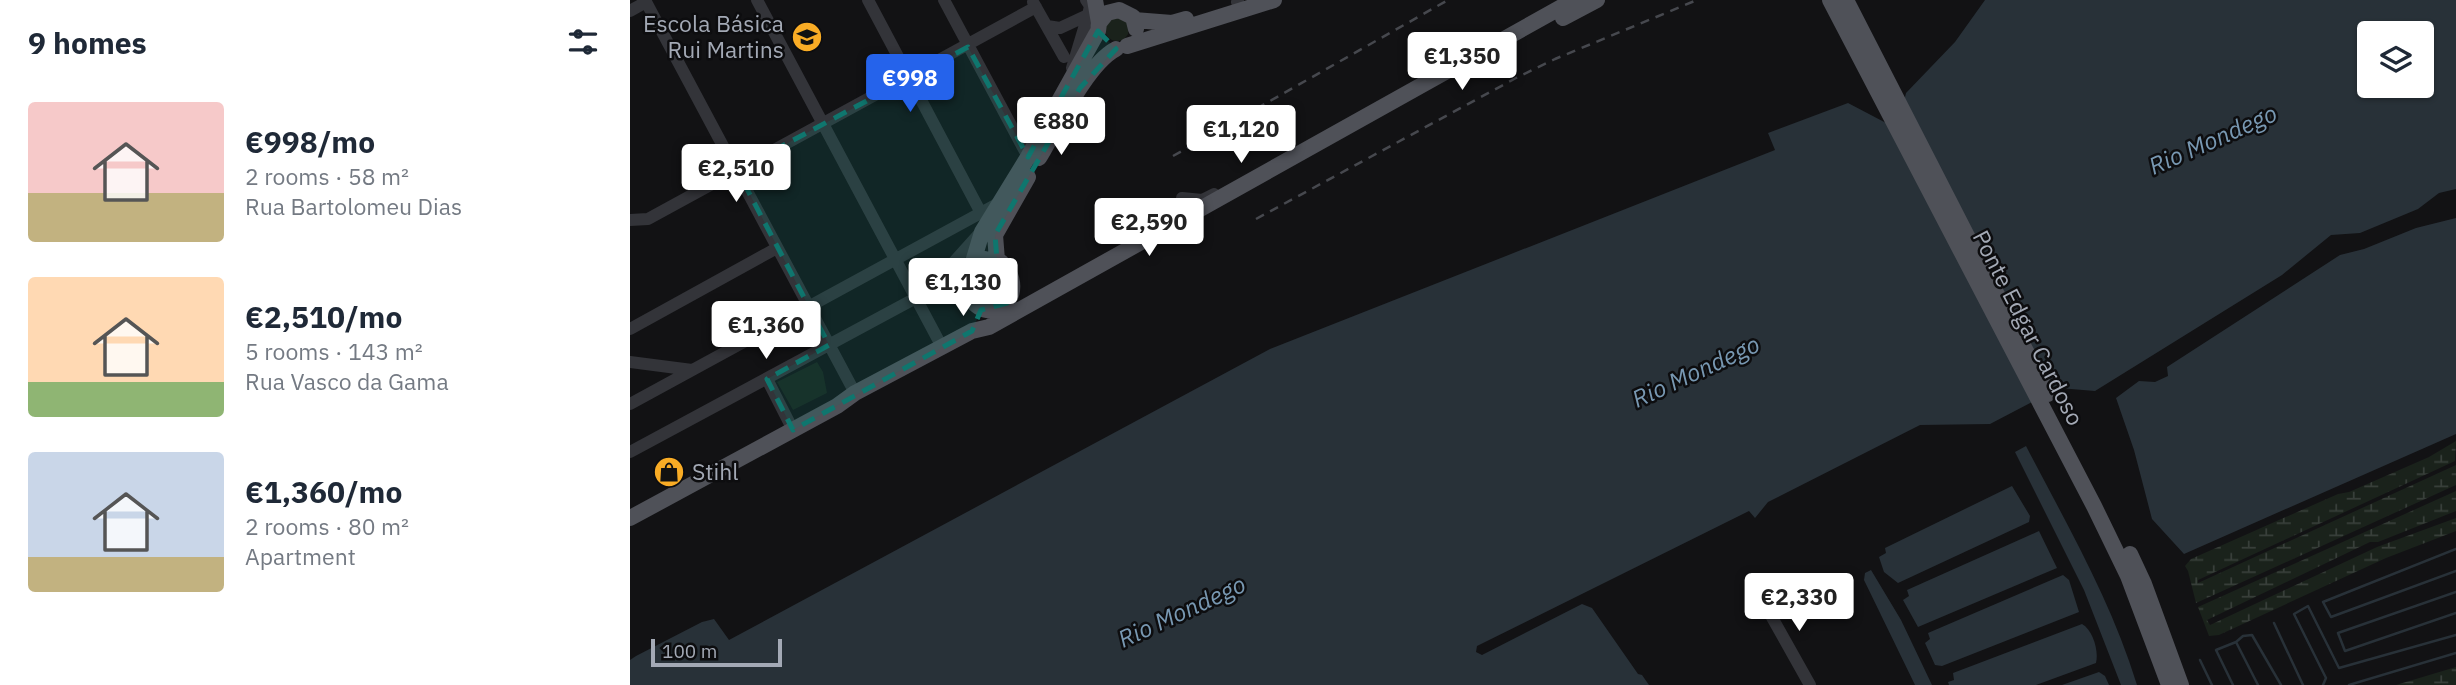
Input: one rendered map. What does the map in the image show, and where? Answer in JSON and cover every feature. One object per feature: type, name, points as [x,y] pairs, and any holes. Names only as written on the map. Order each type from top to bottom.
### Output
[{"type":"main road","points":[[972,331],[989,327],[1574,0]]},
{"type":"main road","points":[[1309,149],[1597,0]]},
{"type":"main road","name":"Ponte Edgar Cardoso","points":[[1829,0],[2094,506],[2128,576],[2169,685]]},
{"type":"main road","name":"Ponte Edgar Cardoso","points":[[1846,0],[2144,584],[2182,685]]},
{"type":"main road","points":[[1134,20],[1172,23],[1240,1]]},
{"type":"main road","points":[[1095,17],[1104,43],[1121,48],[1266,1]]},
{"type":"main road","points":[[997,260],[994,241],[998,228],[1080,88],[1107,54],[1132,43],[1136,33],[1134,20],[1129,13],[1116,5],[1107,13],[1095,17],[1069,82],[1028,157],[982,232],[968,271],[969,297],[985,310],[1042,296]]},
{"type":"main road","points":[[630,518],[986,324],[1011,297],[1013,284],[1008,270],[997,260],[985,258],[968,271]]},
{"type":"main road","points":[[1013,284],[1024,292],[1042,296]]},
{"type":"main road","points":[[972,331],[979,326],[978,307]]},
{"type":"street","points":[[757,0],[897,261],[922,295],[942,347]]},
{"type":"street","points":[[868,0],[981,213]]},
{"type":"street","points":[[944,0],[1028,157]]},
{"type":"street","points":[[1047,26],[1060,28],[1095,17],[1086,0]]},
{"type":"street","points":[[630,11],[646,1],[855,393]]},
{"type":"street","points":[[630,220],[648,219],[968,47],[1034,4],[1064,57]]},
{"type":"street","points":[[1182,198],[1202,200],[1289,154],[1309,149]]},
{"type":"street","points":[[630,404],[897,261],[999,203]]},
{"type":"street","points":[[922,295],[944,276],[982,232]]},
{"type":"street","points":[[630,329],[778,248]]},
{"type":"street","points":[[944,276],[968,271]]},
{"type":"street","points":[[630,452],[922,295],[952,283],[968,271]]},
{"type":"street","points":[[630,362],[693,370]]},
{"type":"street","points":[[768,379],[793,430]]},
{"type":"street","points":[[1760,596],[1810,685]]},
{"type":"highlighted area","points":[[1098,31],[1116,49],[1080,88],[995,235],[997,260],[1013,284],[1007,303],[981,310],[972,331],[793,430],[767,379],[829,345],[737,170],[968,47],[1028,157]]},
{"type":"green space","points":[[1117,17],[1128,24],[1129,29],[1122,40],[1117,41],[1106,34],[1105,29],[1112,18]]},
{"type":"green space","points":[[984,264],[1000,272],[1006,288],[998,300],[991,303],[979,297],[971,280],[975,270]]},
{"type":"green space","points":[[817,362],[823,372],[827,393],[793,410],[777,382]]},
{"type":"green space","points":[[2456,441],[2455,461],[2198,580],[2198,583],[2456,465],[2456,485],[2196,603],[2185,566],[2191,559],[2429,457]]},
{"type":"green space","points":[[2456,491],[2456,511],[2378,542],[2370,542],[2207,620],[2210,625],[2377,547],[2456,518],[2456,531],[2386,558],[2219,635],[2209,636],[2198,607]]},
{"type":"green space","points":[[2456,667],[2456,685],[2396,685]]},
{"type":"water","name":"Rio Mondego","points":[[1985,0],[2456,0],[2456,189],[2439,193],[2418,209],[2360,233],[2331,235],[2282,275],[2095,391],[2059,388],[1990,424],[1920,425],[1768,502],[1755,518],[1749,511],[1477,646],[1476,652],[1482,655],[1582,604],[1592,608],[1638,674],[1642,675],[1649,685],[630,685],[630,660],[636,656],[702,622],[714,619],[729,640],[1270,349],[1775,150],[1768,133],[1848,103],[1888,124],[1901,114],[1906,93],[1955,42]]},
{"type":"water","points":[[2456,218],[2456,434],[2184,554],[2152,519],[2134,450],[2116,398],[2139,381],[2155,382],[2168,376],[2167,367],[2340,255],[2364,249],[2416,228]]},
{"type":"water","points":[[2026,446],[2101,593],[2137,685],[2121,685],[2084,590],[2015,452]]},
{"type":"water","points":[[2012,486],[2030,516],[2029,522],[1898,583],[1884,572],[1879,557],[1886,553],[1885,548]]},
{"type":"water","points":[[2039,531],[2057,568],[1918,627],[1903,600],[1909,596],[1907,590]]},
{"type":"water","points":[[1871,570],[1901,620],[1932,685],[1915,685],[1864,580],[1865,573]]},
{"type":"water","points":[[2063,575],[2069,580],[2079,612],[1942,666],[1935,665],[1925,643],[1930,639],[1928,633]]},
{"type":"water","points":[[2082,624],[2094,641],[2096,663],[2036,685],[1949,685],[1948,682],[1954,680],[1953,673]]},
{"type":"water","points":[[2099,672],[2105,676],[2109,685],[2062,685]]},
{"type":"waterway","points":[[2456,549],[2323,602],[2331,617],[2456,571]]},
{"type":"waterway","points":[[2456,592],[2338,633],[2345,651],[2456,613]]},
{"type":"waterway","points":[[2323,685],[2326,678],[2294,614],[2308,606],[2339,668],[2456,635]]},
{"type":"waterway","points":[[2274,623],[2303,685]]},
{"type":"waterway","points":[[2258,685],[2236,642],[2243,636],[2252,635],[2281,685]]},
{"type":"waterway","points":[[2233,685],[2216,650],[2236,642]]},
{"type":"waterway","points":[[2349,685],[2456,653]]},
{"type":"waterway","points":[[2200,660],[2212,685]]},
{"type":"railway","points":[[1173,156],[1448,0]]},
{"type":"railway","points":[[1256,219],[1516,78],[1697,0]]},
{"type":"place","name":"Escola Básica Rui Martins","points":[[807,37]]},
{"type":"place","name":"Stihl","points":[[669,472]]}]
